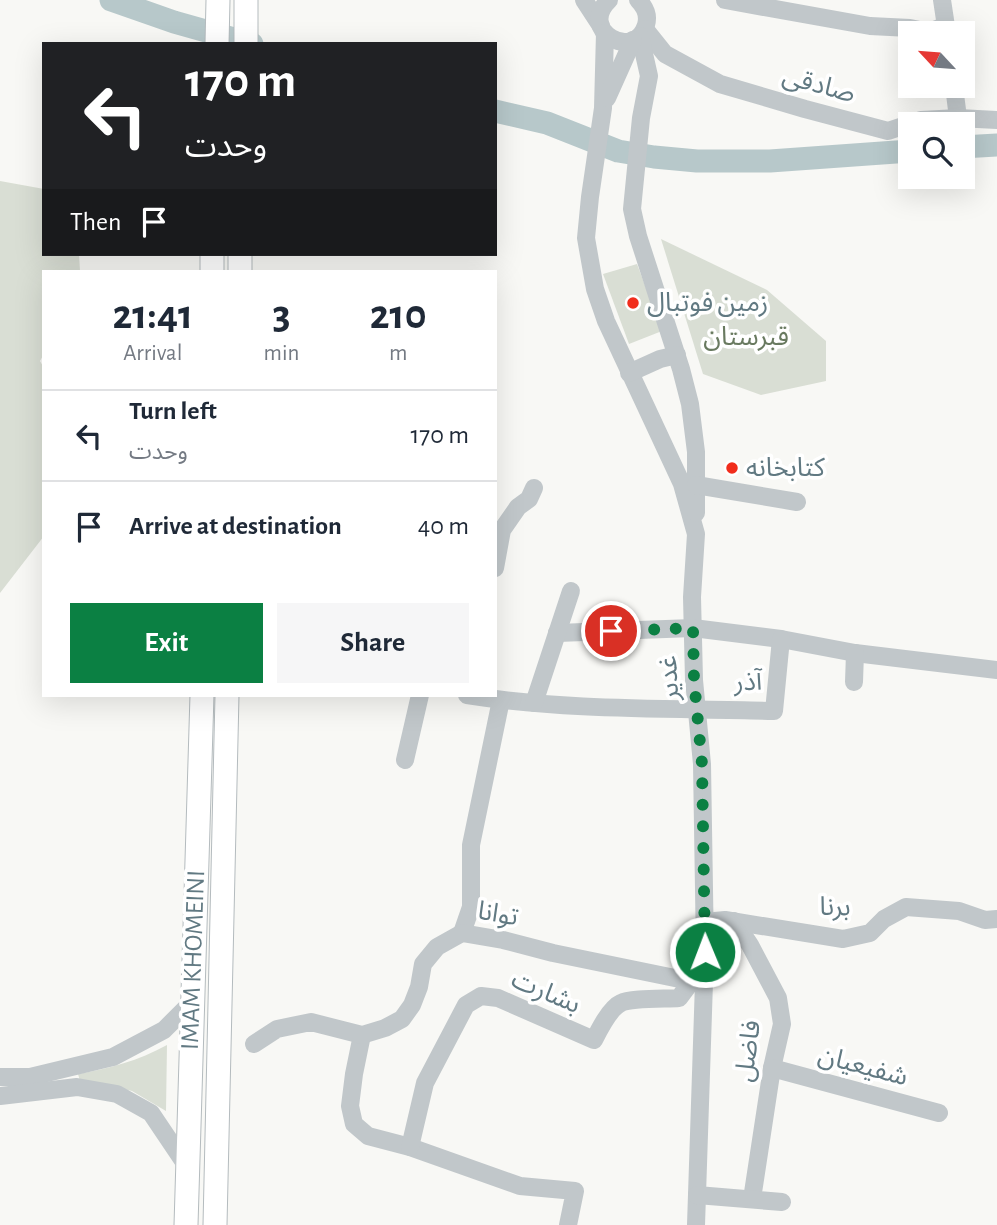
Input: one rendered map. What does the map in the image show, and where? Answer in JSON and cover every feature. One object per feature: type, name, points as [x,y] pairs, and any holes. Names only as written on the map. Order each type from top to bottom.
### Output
[{"type":"main road","points":[[217,42],[218,1]]},
{"type":"main road","points":[[246,6],[246,42]]},
{"type":"main road","name":"IMAM KHOMEINI","points":[[186,1225],[202,697]]},
{"type":"main road","points":[[215,1225],[227,697]]},
{"type":"main road","points":[[216,1185],[233,1225]]},
{"type":"street","points":[[584,0],[611,39],[626,42],[639,35]]},
{"type":"street","points":[[603,108],[603,30],[600,19],[601,11],[609,0]]},
{"type":"street","points":[[725,0],[870,26],[898,27]]},
{"type":"street","points":[[942,0],[945,21]]},
{"type":"street","points":[[603,108],[647,22],[643,2]]},
{"type":"street","points":[[639,35],[649,76],[641,118],[632,209],[690,404],[696,452],[696,534]]},
{"type":"street","name":"صادقی","points":[[639,35],[665,54],[720,84],[888,131],[898,128]]},
{"type":"street","name":"غدیر","points":[[603,108],[586,238],[595,289],[629,373],[682,484],[696,534],[692,597],[694,680],[702,764],[705,922],[698,983],[696,1225]]},
{"type":"street","name":"صادقی","points":[[975,119],[997,120]]},
{"type":"street","points":[[629,373],[660,359],[677,355]]},
{"type":"street","points":[[696,485],[797,502]]},
{"type":"street","points":[[497,557],[502,530],[518,507],[529,499],[534,488]]},
{"type":"street","points":[[534,703],[571,591]]},
{"type":"street","points":[[557,633],[693,628],[781,639],[855,653],[997,670]]},
{"type":"street","name":"آذر","points":[[697,708],[774,711],[781,639]]},
{"type":"street","points":[[854,682],[855,653]]},
{"type":"street","points":[[405,760],[420,697]]},
{"type":"street","points":[[462,933],[471,907],[471,845],[484,697],[534,703],[697,708]]},
{"type":"street","name":"برنا","points":[[705,922],[734,921],[843,939],[870,933],[884,919],[906,907],[959,911],[985,920],[997,919]]},
{"type":"street","name":"فاضل","points":[[734,921],[778,998],[782,1024],[772,1069],[752,1199]]},
{"type":"street","name":"توانا","points":[[362,1035],[402,1019],[419,988],[424,964],[437,947],[462,933],[698,983]]},
{"type":"street","name":"بشارت","points":[[410,1147],[425,1083],[466,1005],[481,996],[498,998],[594,1040],[604,1021],[620,1003],[679,998],[698,983]]},
{"type":"street","points":[[0,1077],[30,1077],[113,1058],[164,1030],[192,1002]]},
{"type":"street","points":[[254,1044],[277,1030],[311,1022],[362,1035],[350,1106],[354,1124],[368,1136],[410,1147],[520,1186],[575,1191],[568,1225]]},
{"type":"street","name":"شفیعیان","points":[[772,1069],[939,1113]]},
{"type":"street","points":[[0,1096],[77,1087],[117,1094],[151,1113],[188,1168]]},
{"type":"street","points":[[697,1195],[782,1202]]},
{"type":"green space","points":[[0,181],[42,189],[42,256],[79,256],[80,270],[42,270],[42,539],[0,593]]},
{"type":"green space","name":"قبرستان","points":[[661,239],[767,290],[826,341],[826,381],[761,395],[703,374]]},
{"type":"green space","name":"زمین فوتبال","points":[[637,264],[662,331],[629,344],[603,274]]},
{"type":"green space","points":[[167,1045],[166,1111],[132,1091],[80,1081],[78,1074],[124,1063]]},
{"type":"waterway","points":[[111,0],[174,22],[245,42]]},
{"type":"waterway","points":[[497,111],[547,123],[618,151],[654,157],[697,161],[770,161],[898,152]]},
{"type":"waterway","points":[[975,146],[997,145]]},
{"type":"place","name":"زمین فوتبال","points":[[633,303]]},
{"type":"place","name":"کتابخانه","points":[[732,468]]},
{"type":"route","points":[[611,631],[693,628],[694,680],[702,764],[705,952]]}]
